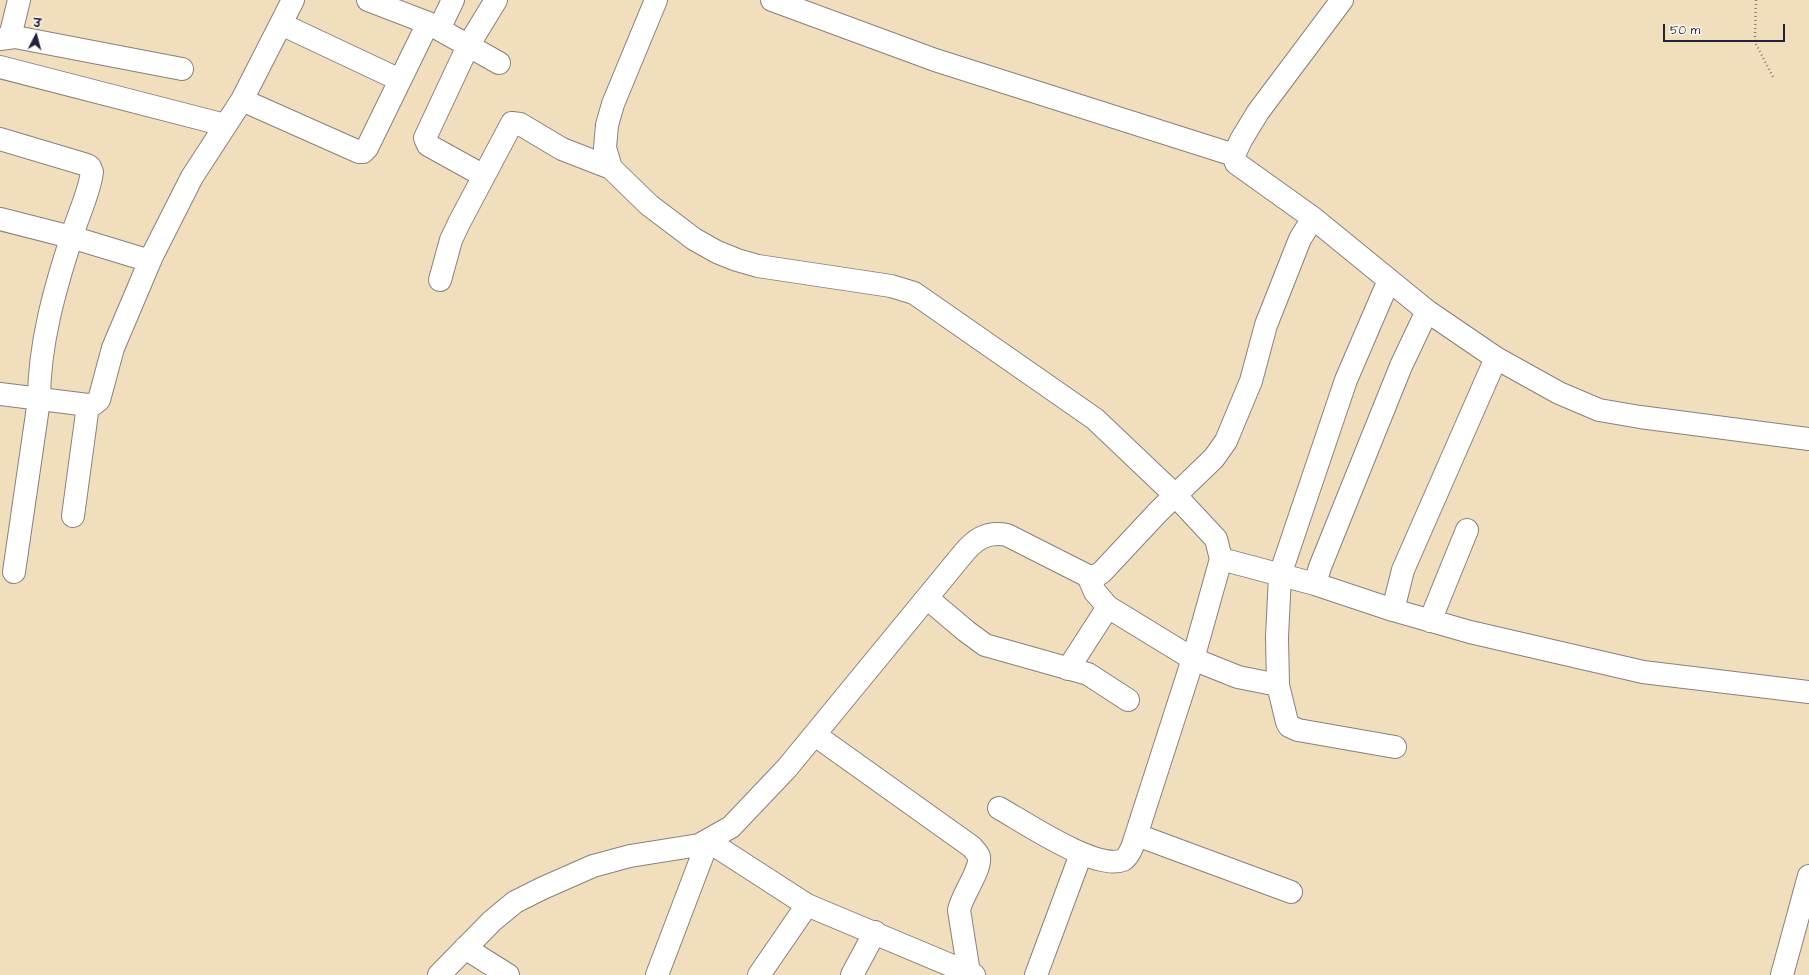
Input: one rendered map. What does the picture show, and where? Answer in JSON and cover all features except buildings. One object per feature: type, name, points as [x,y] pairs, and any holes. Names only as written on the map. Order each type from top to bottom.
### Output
[{"type":"street","points":[[18,0],[5,31],[182,68]]},
{"type":"street","points":[[0,394],[88,405],[94,404],[100,399],[114,348],[150,261],[192,177],[242,100],[293,0]]},
{"type":"street","points":[[242,100],[353,159],[367,148],[400,80],[423,17],[453,0]]},
{"type":"street","points":[[484,176],[428,145],[425,138],[468,46],[496,0]]},
{"type":"street","points":[[611,168],[605,148],[607,125],[613,104],[656,0]]},
{"type":"street","points":[[772,0],[944,63],[1234,155]]},
{"type":"street","points":[[1342,0],[1258,112],[1234,155],[1234,160],[1239,165],[1313,218],[1427,311],[1496,358],[1559,393],[1599,410],[1640,417],[1809,439]]},
{"type":"street","points":[[379,2],[423,17],[468,46],[499,63]]},
{"type":"street","points":[[280,24],[400,80]]},
{"type":"street","points":[[0,67],[225,125]]},
{"type":"street","points":[[440,280],[451,240],[511,124],[515,122],[562,149],[611,168],[649,205],[675,226],[717,252],[758,266],[890,286],[914,293],[1095,419],[1213,533],[1219,545],[1221,559],[1193,659],[1137,835],[1130,852],[1122,860],[1105,860],[1081,854],[999,808]]},
{"type":"street","points":[[0,139],[90,167],[92,172],[71,237],[47,325],[39,385],[39,400],[14,572]]},
{"type":"street","points":[[439,975],[492,921],[515,902],[593,866],[630,856],[699,845],[731,827],[787,768],[978,538],[985,535],[1006,535],[1088,576],[1096,576],[1102,572],[1159,511],[1214,458],[1226,440],[1251,381],[1266,325],[1300,240],[1313,218]]},
{"type":"street","points":[[0,219],[71,237],[150,261]]},
{"type":"street","points":[[1389,280],[1346,380],[1280,575],[1277,637],[1278,685],[1289,726],[1298,730],[1395,747]]},
{"type":"street","points":[[1315,584],[1320,567],[1398,373],[1427,311]]},
{"type":"street","points":[[1393,610],[1403,570],[1496,358]]},
{"type":"street","points":[[73,516],[88,405]]},
{"type":"street","points":[[1430,620],[1467,530]]},
{"type":"street","points":[[1221,559],[1315,584],[1393,610],[1470,632],[1643,672],[1809,692]]},
{"type":"street","points":[[1088,576],[1095,592],[1108,607],[1193,659],[1238,677],[1278,685]]},
{"type":"street","points":[[927,598],[985,645],[1094,676],[1128,700]]},
{"type":"street","points":[[1068,669],[1108,607]]},
{"type":"street","points":[[815,735],[972,847],[978,855],[978,866],[961,901],[959,910],[972,974]]},
{"type":"street","points":[[1137,835],[1291,892]]},
{"type":"street","points":[[708,841],[807,905],[875,932],[972,974]]},
{"type":"street","points":[[657,975],[708,841]]},
{"type":"street","points":[[1036,975],[1081,854]]},
{"type":"street","points":[[1782,975],[1809,876]]},
{"type":"street","points":[[759,975],[807,905]]},
{"type":"street","points":[[852,975],[875,932]]},
{"type":"street","points":[[466,948],[508,975]]},
{"type":"path","points":[[1756,0],[1756,44],[1773,78]]}]
